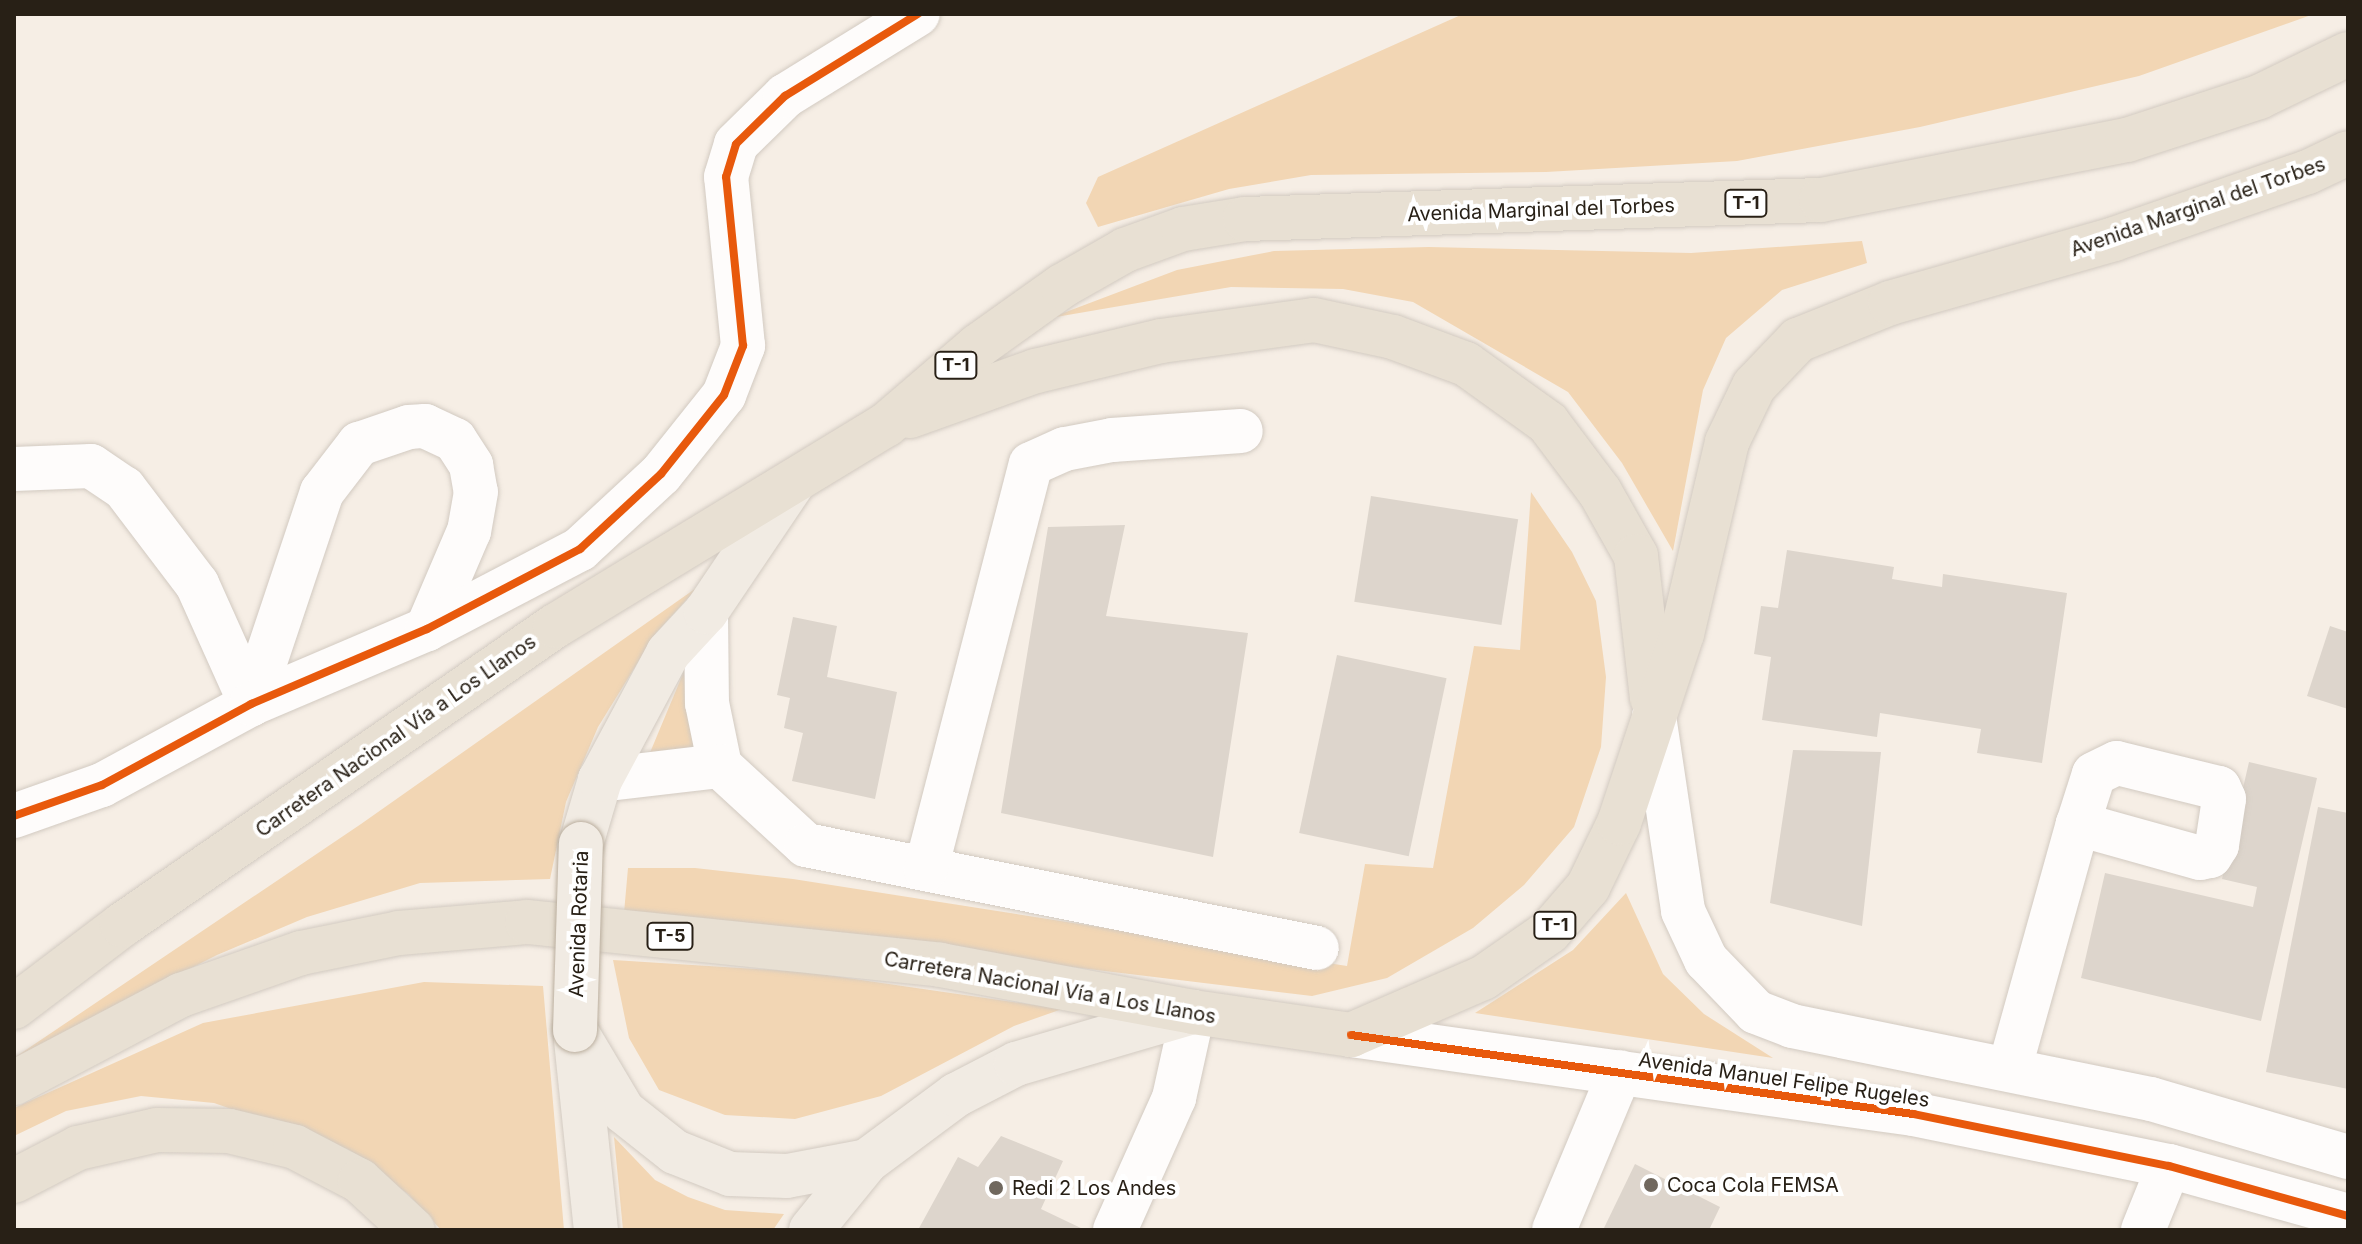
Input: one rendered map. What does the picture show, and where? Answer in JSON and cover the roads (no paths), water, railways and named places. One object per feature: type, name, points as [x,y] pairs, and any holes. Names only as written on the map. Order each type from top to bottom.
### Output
[{"type":"highway","name":"Avenida Marginal del Torbes","points":[[791,486],[886,425],[978,346],[1062,286],[1125,250],[1183,229],[1245,219],[1821,200],[2127,140],[2259,97],[2348,54]]},
{"type":"highway","name":"Avenida Marginal del Torbes","points":[[1654,716],[1682,634],[1727,442],[1754,386],[1798,340],[1890,303],[2114,239],[2308,172],[2348,153]]},
{"type":"highway","points":[[886,425],[1036,371],[1161,341],[1314,320],[1393,337],[1466,364],[1548,423],[1600,492],[1636,556],[1654,716]]},
{"type":"highway","name":"Carretera Nacional Vía a Los Llanos","points":[[14,1007],[122,925],[555,626],[791,486]]},
{"type":"highway","name":"T-1","points":[[1351,1035],[1483,978],[1549,932],[1588,887],[1619,823],[1654,716]]},
{"type":"highway","name":"Carretera Nacional Vía a Los Llanos","points":[[14,1083],[181,995],[301,953],[399,933],[527,922],[940,965],[1193,1012],[1351,1035]]},
{"type":"highway","points":[[14,1181],[78,1148],[157,1130],[229,1131],[295,1147],[360,1181],[413,1230]]},
{"type":"main road","name":"Avenida Rotaria","points":[[596,1230],[575,1030],[581,844],[600,780],[668,653],[706,612],[791,486]]},
{"type":"main road","points":[[811,1230],[867,1161],[956,1095],[1016,1064],[1193,1012]]},
{"type":"main road","points":[[575,1030],[623,1111],[675,1152],[730,1174],[787,1176],[867,1161]]},
{"type":"street","points":[[14,816],[102,785],[251,704],[427,629],[580,549],[679,452],[724,395],[743,346],[726,177],[736,144],[785,96],[918,14]]},
{"type":"street","points":[[251,704],[322,492],[359,444],[389,430],[425,426],[455,440],[465,452],[476,492],[469,531],[427,629]]},
{"type":"street","points":[[926,869],[1031,464],[1065,449],[1112,440],[1241,431]]},
{"type":"street","points":[[14,469],[91,466],[124,488],[197,584],[251,704]]},
{"type":"street","points":[[706,612],[707,703],[720,766],[806,845],[1317,948]]},
{"type":"street","points":[[1654,716],[1683,911],[1706,960],[1728,987],[1756,1012],[1792,1026],[2010,1067],[2151,1099],[2348,1157]]},
{"type":"street","points":[[600,780],[720,766]]},
{"type":"street","points":[[2010,1067],[2078,824]]},
{"type":"street","points":[[1115,1230],[1174,1098],[1193,1012]]},
{"type":"street","name":"Avenida Manuel Felipe Rugeles","points":[[1351,1035],[1913,1114],[2169,1166],[2348,1216]]},
{"type":"street","points":[[1554,1230],[1620,1072]]},
{"type":"street","points":[[2143,1230],[2169,1166]]},
{"type":"place","name":"Coca Cola FEMSA","points":[[1651,1185]]},
{"type":"place","name":"Redi 2 Los Andes","points":[[996,1188]]}]
